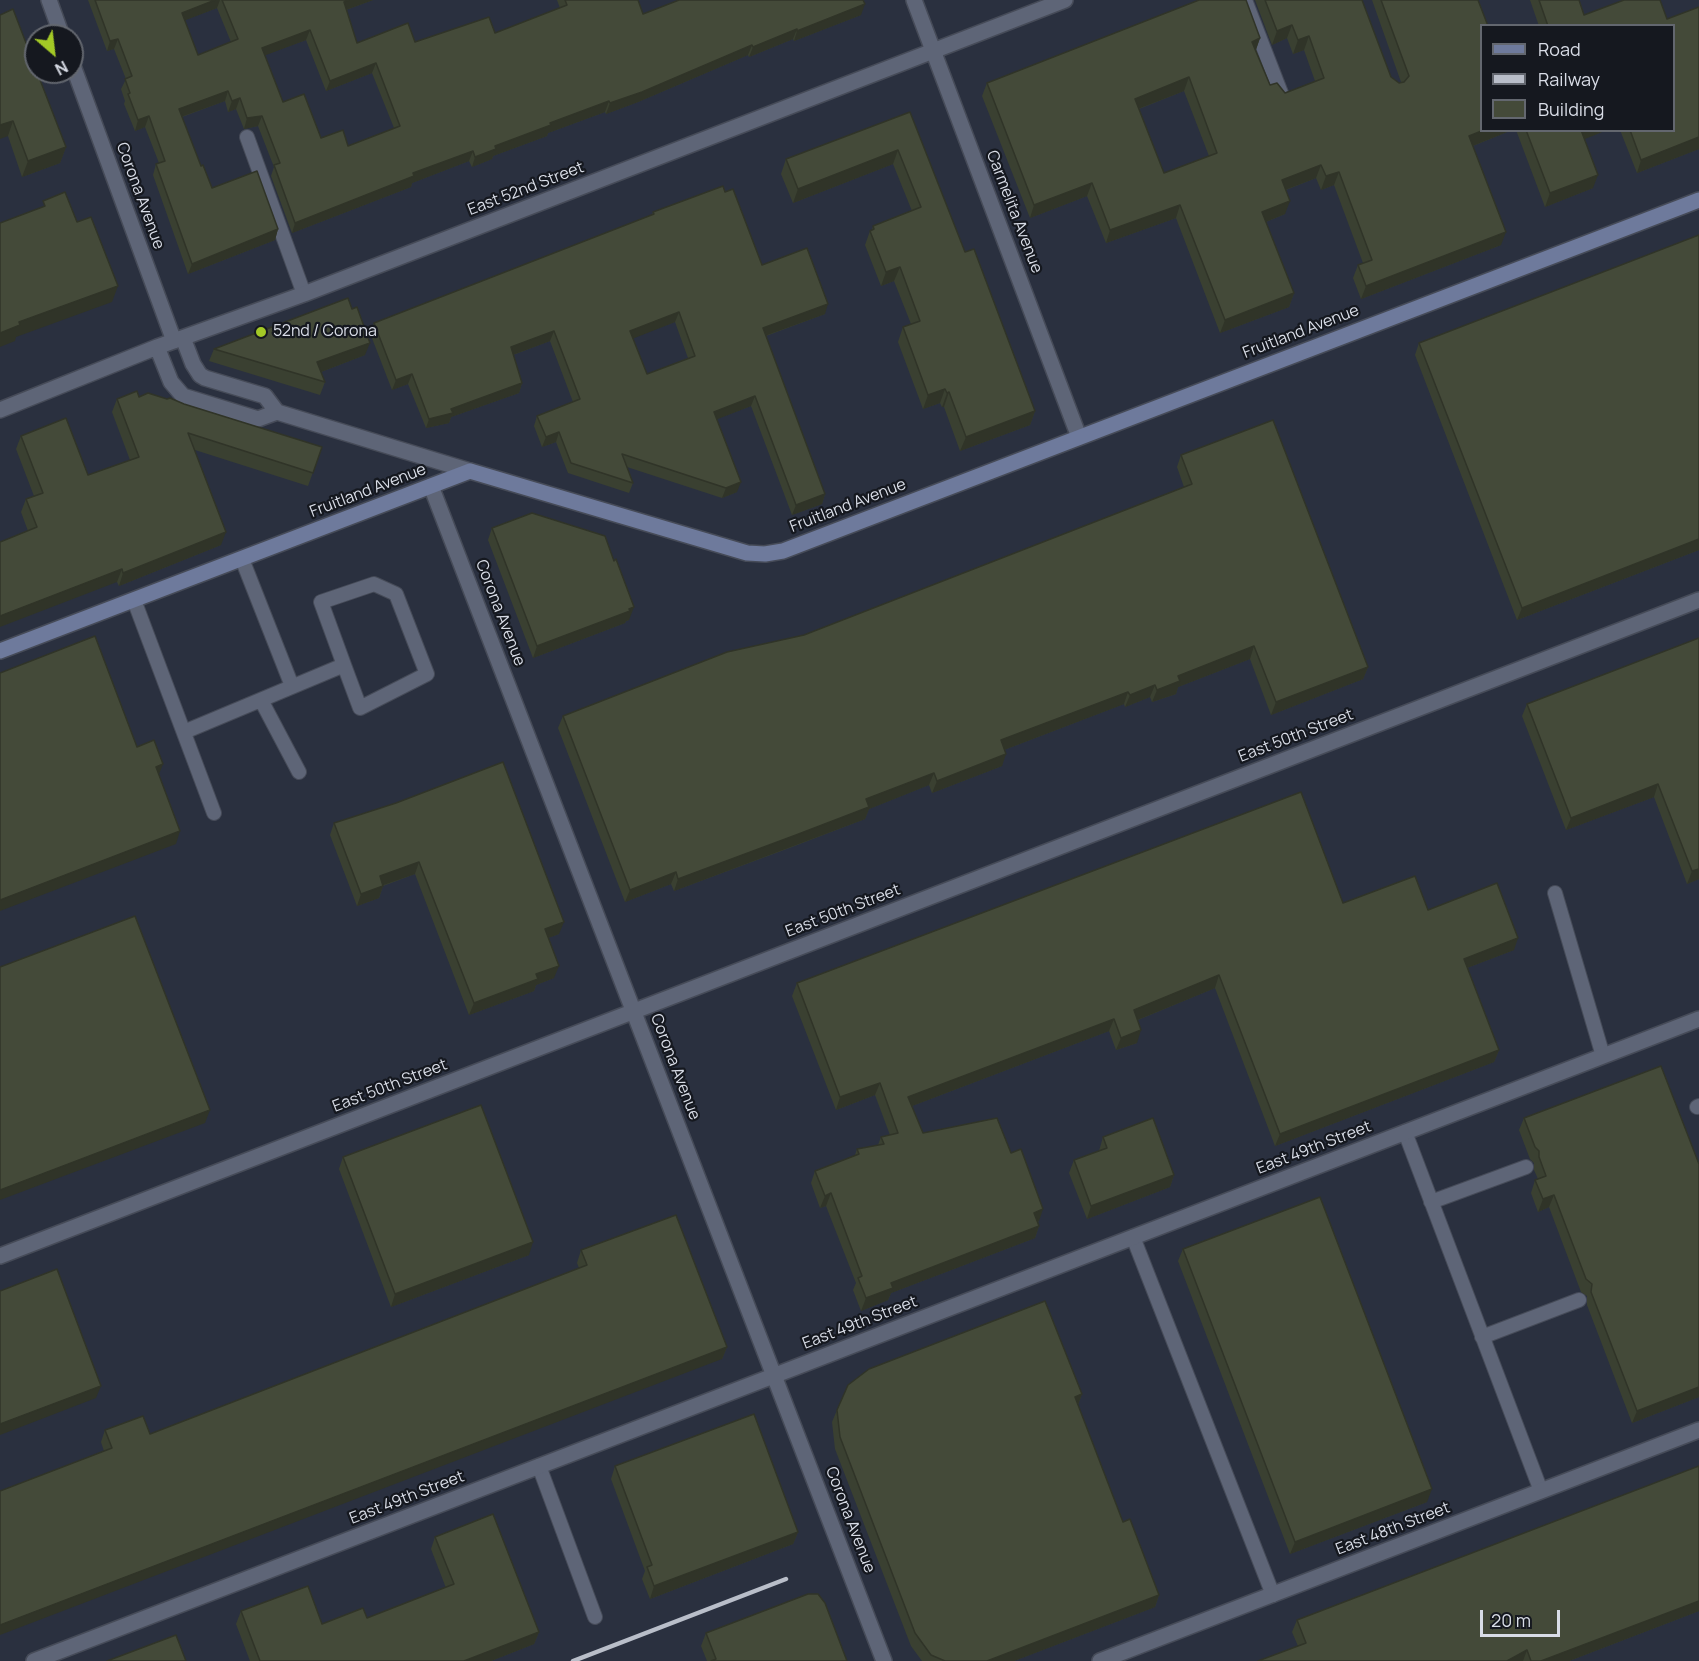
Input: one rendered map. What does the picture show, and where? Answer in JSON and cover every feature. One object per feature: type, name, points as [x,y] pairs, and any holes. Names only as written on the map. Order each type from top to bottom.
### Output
[{"type":"street","points":[[49,0],[58,24]]},
{"type":"street","name":"Carmelita Avenue","points":[[914,0],[1079,437]]},
{"type":"street","name":"East 52nd Street","points":[[0,410],[179,339],[304,294],[1065,0]]},
{"type":"street","name":"Corona Avenue","points":[[80,84],[179,339],[193,364],[200,375],[205,378],[265,396],[276,412]]},
{"type":"street","name":"Fruitland Avenue","points":[[0,651],[470,471],[747,553],[765,554],[783,551],[1699,200]]},
{"type":"street","name":"Corona Avenue","points":[[157,348],[171,382],[183,396],[258,419],[276,412],[470,471]]},
{"type":"street","name":"Corona Avenue","points":[[431,486],[884,1661]]},
{"type":"street","name":"East 50th Street","points":[[0,1256],[1699,600]]},
{"type":"street","name":"East 49th Street","points":[[34,1661],[1699,1019]]},
{"type":"street","name":"East 48th Street","points":[[1100,1661],[1699,1430]]},
{"type":"lane","points":[[1245,0],[1281,93]]},
{"type":"lane","points":[[247,137],[304,294]]},
{"type":"lane","points":[[242,558],[292,686]]},
{"type":"lane","points":[[374,584],[396,594],[427,674],[360,708],[344,664],[321,602],[374,584]]},
{"type":"lane","points":[[134,600],[214,813]]},
{"type":"lane","points":[[184,732],[344,664]]},
{"type":"lane","points":[[261,700],[298,772]]},
{"type":"lane","points":[[1556,892],[1603,1056]]},
{"type":"lane","points":[[1405,1132],[1541,1491]]},
{"type":"lane","points":[[1431,1202],[1526,1167]]},
{"type":"lane","points":[[1133,1237],[1273,1595]]},
{"type":"lane","points":[[1482,1337],[1580,1300]]},
{"type":"lane","points":[[539,1466],[595,1617]]},
{"type":"building","points":[[95,0],[215,0],[182,13],[198,55],[238,39],[222,0],[349,0],[344,2],[357,43],[408,23],[415,42],[489,17],[495,33],[567,5],[565,0],[638,0],[643,14],[679,0],[863,0],[865,4],[753,47],[752,45],[642,92],[610,103],[609,101],[550,123],[551,125],[495,146],[496,149],[475,157],[473,151],[413,173],[414,176],[295,223],[274,165],[280,163],[262,116],[247,118],[240,98],[232,101],[228,91],[179,109],[212,188],[257,171],[278,229],[192,264],[156,164],[165,161],[149,116],[138,120],[125,79],[132,76],[118,39],[110,41]],"holes":[[[310,30],[330,81],[376,63],[400,126],[348,146],[343,130],[321,138],[304,94],[283,102],[262,48]]]},
{"type":"building","points":[[1199,0],[1246,0],[1260,38],[1252,42],[1270,85],[1277,83],[1285,93],[1324,78],[1309,36],[1298,40],[1292,25],[1277,31],[1265,0],[1362,0],[1391,77],[1399,83],[1404,82],[1409,76],[1381,0],[1478,0],[1487,24],[1480,24],[1480,132],[1469,136],[1506,232],[1366,286],[1358,265],[1372,260],[1339,172],[1326,176],[1321,165],[1282,180],[1290,201],[1262,212],[1294,293],[1225,320],[1180,205],[1110,230],[1092,183],[1034,205],[987,83]],"holes":[[[1189,77],[1217,153],[1164,173],[1135,99]]]},
{"type":"building","points":[[1539,0],[1579,0],[1584,15],[1624,0],[1660,0],[1667,19],[1699,7],[1699,137],[1641,160],[1631,132],[1675,132],[1675,24],[1547,24]]},
{"type":"building","points":[[13,9],[24,38],[24,84],[42,84],[66,147],[28,161],[13,121],[0,125],[0,15]]},
{"type":"building","points":[[910,112],[965,252],[974,249],[1035,411],[966,437],[949,392],[947,393],[945,389],[928,395],[903,327],[920,321],[900,267],[886,272],[870,231],[874,229],[873,226],[921,207],[898,150],[798,189],[786,159]]},
{"type":"building","points":[[1527,132],[1582,132],[1598,175],[1550,193]]},
{"type":"building","points":[[723,186],[725,192],[733,189],[762,265],[807,248],[828,304],[763,328],[825,494],[796,505],[755,396],[714,412],[741,482],[726,488],[622,454],[633,483],[571,463],[559,432],[546,437],[537,416],[580,399],[554,331],[511,347],[522,383],[451,409],[453,413],[429,419],[412,374],[396,380],[374,323],[654,214],[653,212]],"holes":[[[679,312],[695,356],[647,374],[630,331]]]},
{"type":"building","points":[[65,192],[77,222],[91,217],[118,286],[19,322],[20,325],[0,333],[0,223],[45,206],[43,201]]},
{"type":"building","points":[[1699,235],[1699,539],[1522,608],[1419,343]]},
{"type":"building","points":[[348,298],[352,309],[357,307],[370,343],[317,362],[325,382],[214,349]]},
{"type":"building","points":[[137,391],[139,397],[148,393],[170,398],[322,447],[313,473],[188,433],[226,532],[123,573],[122,569],[0,616],[0,542],[37,527],[26,499],[43,493],[21,436],[66,418],[88,475],[139,457],[117,399]]},
{"type":"building","points":[[1273,420],[1368,667],[1276,702],[1254,646],[1178,676],[1180,681],[1157,690],[1155,685],[1130,695],[1128,692],[1001,740],[1006,754],[937,781],[934,773],[866,799],[869,807],[678,879],[676,872],[630,890],[563,716],[727,652],[804,635],[1192,484],[1181,455]]},
{"type":"building","points":[[532,513],[605,536],[634,607],[629,609],[630,611],[537,646],[492,528]]},
{"type":"building","points":[[95,636],[137,747],[154,740],[163,764],[156,767],[180,831],[0,900],[0,673]]},
{"type":"building","points":[[1699,638],[1699,869],[1692,871],[1658,784],[1571,818],[1527,704]]},
{"type":"building","points":[[503,762],[564,922],[545,929],[559,966],[536,974],[538,979],[474,1003],[419,862],[380,876],[383,886],[361,894],[334,823],[396,803]]},
{"type":"building","points":[[1301,792],[1343,903],[1415,876],[1428,910],[1497,883],[1518,938],[1464,959],[1499,1050],[1280,1134],[1219,975],[1134,1010],[1141,1030],[1121,1038],[1114,1019],[908,1097],[923,1133],[997,1118],[1011,1153],[1021,1149],[1043,1209],[1034,1213],[1039,1226],[891,1283],[893,1288],[866,1298],[858,1278],[862,1276],[831,1193],[825,1196],[815,1171],[859,1154],[857,1149],[884,1144],[881,1137],[898,1133],[880,1083],[840,1097],[797,983]]},
{"type":"building","points":[[135,916],[210,1110],[0,1190],[0,967]]},
{"type":"building","points":[[1661,1066],[1699,1164],[1699,1387],[1637,1411],[1591,1292],[1592,1284],[1586,1279],[1554,1195],[1543,1199],[1535,1180],[1546,1176],[1539,1151],[1535,1147],[1524,1118]]},
{"type":"building","points":[[481,1105],[533,1242],[395,1294],[343,1157]]},
{"type":"building","points":[[1153,1118],[1174,1175],[1091,1206],[1074,1160],[1107,1148],[1103,1137]]},
{"type":"building","points":[[1320,1197],[1432,1489],[1295,1542],[1183,1249]]},
{"type":"building","points":[[676,1215],[727,1347],[0,1625],[0,1491],[112,1448],[105,1430],[143,1416],[150,1434],[587,1265],[581,1250]]},
{"type":"building","points":[[57,1269],[101,1386],[0,1424],[0,1291]]},
{"type":"building","points":[[1045,1301],[1082,1394],[1075,1397],[1123,1522],[1130,1519],[1159,1595],[987,1661],[945,1661],[931,1655],[915,1633],[840,1437],[837,1410],[848,1385],[869,1369]]},
{"type":"building","points":[[754,1414],[798,1532],[654,1586],[647,1567],[652,1565],[615,1466]]},
{"type":"building","points":[[1699,1466],[1699,1601],[1541,1661],[1531,1661],[1527,1650],[1507,1661],[1258,1661],[1306,1643],[1297,1620]]},
{"type":"building","points":[[493,1514],[539,1632],[464,1661],[260,1661],[241,1611],[308,1586],[322,1624],[363,1608],[367,1618],[454,1584],[435,1537]]},
{"type":"building","points":[[808,1594],[818,1594],[825,1603],[847,1661],[711,1661],[716,1659],[706,1633]]},
{"type":"building","points":[[176,1635],[186,1661],[107,1661]]},
{"type":"railway","points":[[573,1661],[786,1579]]},
{"type":"place","name":"52nd / Corona","points":[[261,332]]}]
